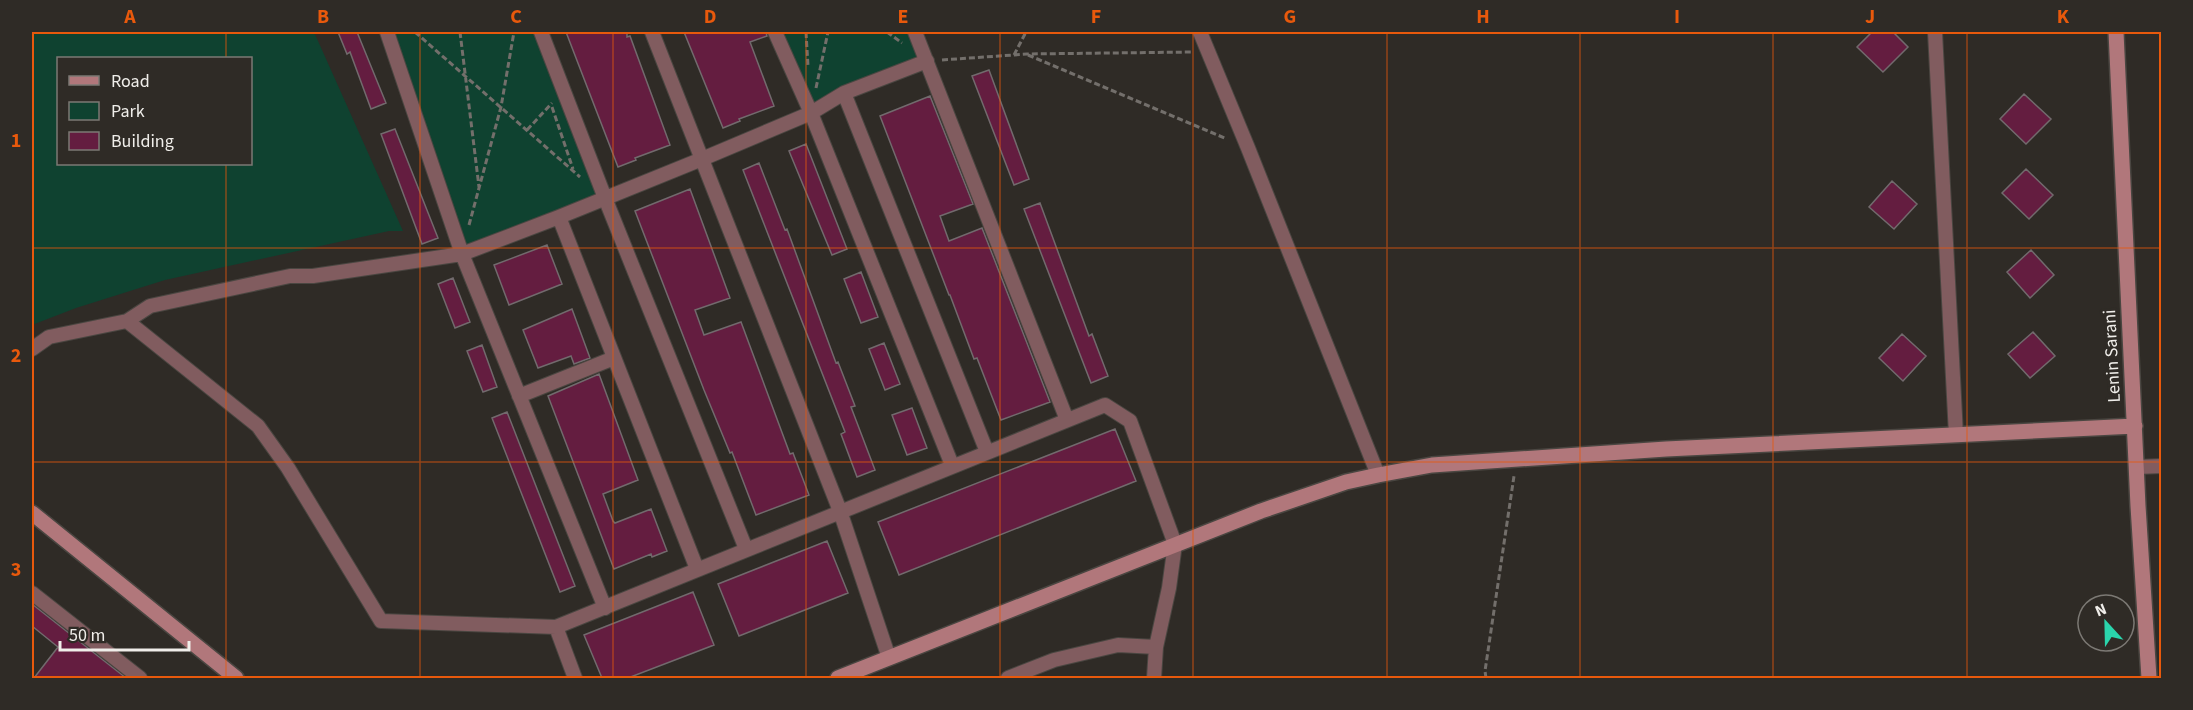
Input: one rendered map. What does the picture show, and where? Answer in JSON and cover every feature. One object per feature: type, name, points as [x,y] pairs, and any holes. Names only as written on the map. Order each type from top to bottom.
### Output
[{"type":"street","points":[[387,32],[462,254],[605,608]]},
{"type":"street","points":[[541,32],[746,549]]},
{"type":"street","points":[[652,32],[840,511],[889,658]]},
{"type":"street","points":[[775,32],[811,113],[952,465]]},
{"type":"street","points":[[915,32],[1067,420]]},
{"type":"street","points":[[1200,32],[1210,52],[1378,475]]},
{"type":"street","points":[[1935,32],[1956,435]]},
{"type":"street","name":"Lenin Sarani","points":[[2116,32],[2134,426],[2149,678]]},
{"type":"street","points":[[32,349],[49,337],[127,321],[150,306],[290,276],[313,276],[462,254],[702,159],[811,113],[844,93],[927,61]]},
{"type":"street","points":[[844,93],[987,452]]},
{"type":"street","points":[[559,217],[697,569]]},
{"type":"street","points":[[127,321],[258,426],[288,468],[381,621],[556,627],[1105,405],[1130,420],[1175,544],[1169,588],[1156,646],[1154,678]]},
{"type":"street","points":[[519,396],[614,358]]},
{"type":"street","points":[[838,678],[1175,544],[1336,485],[1378,475],[1432,465],[1665,449],[2134,426]]},
{"type":"street","points":[[2137,467],[2162,466]]},
{"type":"street","points":[[32,513],[236,678]]},
{"type":"street","points":[[32,593],[140,678]]},
{"type":"street","points":[[556,627],[575,678]]},
{"type":"street","points":[[1008,678],[1054,660],[1118,645],[1156,646]]},
{"type":"path","points":[[415,32],[581,177]]},
{"type":"path","points":[[460,32],[479,189]]},
{"type":"path","points":[[462,254],[501,107],[514,32]]},
{"type":"path","points":[[811,113],[828,32]]},
{"type":"path","points":[[1014,55],[1026,32]]},
{"type":"path","points":[[927,61],[1027,54],[1210,52]]},
{"type":"path","points":[[1027,54],[1248,148]]},
{"type":"path","points":[[527,130],[564,91]]},
{"type":"path","points":[[1486,678],[1517,459]]},
{"type":"green space","points":[[32,32],[314,32],[403,231],[389,231],[165,280],[76,308],[32,325]]},
{"type":"green space","points":[[387,32],[541,32],[605,198],[462,254]]},
{"type":"green space","points":[[775,32],[915,32],[927,61],[811,113]]},
{"type":"building","points":[[338,32],[357,32],[386,103],[371,109],[350,52],[347,54]]},
{"type":"building","points":[[566,32],[627,32],[670,145],[618,167]]},
{"type":"building","points":[[684,32],[766,32],[767,36],[750,42],[774,106],[739,119],[740,121],[723,128]]},
{"type":"building","points":[[1872,32],[1893,32],[1908,47],[1883,72],[1857,47]]},
{"type":"building","points":[[989,70],[1029,179],[1014,185],[972,76]]},
{"type":"building","points":[[2024,94],[2051,119],[2026,144],[2000,119]]},
{"type":"building","points":[[930,96],[973,204],[940,216],[949,241],[982,228],[1050,402],[1001,420],[977,358],[974,359],[880,116]]},
{"type":"building","points":[[395,129],[438,238],[422,244],[381,134]]},
{"type":"building","points":[[806,144],[847,249],[832,255],[789,151]]},
{"type":"building","points":[[759,163],[785,230],[787,229],[836,363],[838,362],[855,406],[851,407],[875,470],[857,477],[841,434],[845,432],[743,170]]},
{"type":"building","points":[[2026,169],[2053,195],[2029,219],[2002,193]]},
{"type":"building","points":[[1892,181],[1917,204],[1894,229],[1869,207]]},
{"type":"building","points":[[690,189],[730,298],[695,310],[704,335],[741,322],[790,454],[793,453],[809,495],[756,515],[732,452],[730,453],[704,390],[635,211]]},
{"type":"building","points":[[1040,203],[1089,336],[1092,334],[1108,376],[1091,383],[1024,209]]},
{"type":"building","points":[[547,245],[562,284],[509,305],[494,265]]},
{"type":"building","points":[[2031,250],[2054,275],[2030,298],[2007,272]]},
{"type":"building","points":[[861,272],[878,317],[861,323],[844,279]]},
{"type":"building","points":[[453,278],[470,322],[455,328],[438,284]]},
{"type":"building","points":[[572,309],[590,358],[574,364],[571,356],[538,368],[523,330]]},
{"type":"building","points":[[2033,332],[2055,356],[2030,378],[2008,354]]},
{"type":"building","points":[[1902,334],[1926,356],[1903,381],[1879,358]]},
{"type":"building","points":[[884,343],[900,384],[885,390],[869,349]]},
{"type":"building","points":[[482,345],[497,387],[483,392],[467,351]]},
{"type":"building","points":[[599,374],[638,480],[603,494],[613,521],[615,523],[651,509],[667,551],[652,557],[651,554],[614,569],[548,396]]},
{"type":"building","points":[[912,408],[927,448],[907,455],[892,415]]},
{"type":"building","points":[[507,412],[575,586],[560,592],[492,418]]},
{"type":"building","points":[[1115,429],[1136,481],[899,575],[878,522]]},
{"type":"building","points":[[827,541],[848,593],[739,636],[718,584]]},
{"type":"building","points":[[693,592],[714,645],[628,678],[602,678],[584,635]]},
{"type":"building","points":[[32,604],[126,678],[34,678],[58,647],[32,626]]}]
